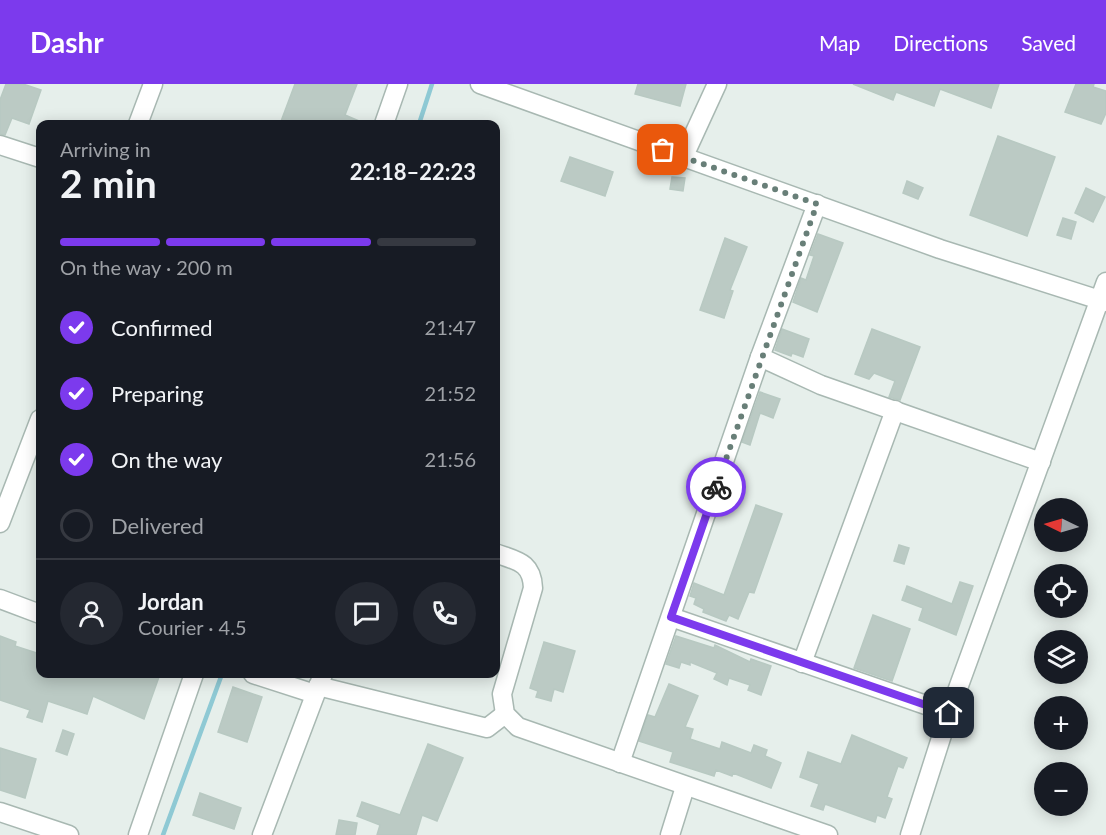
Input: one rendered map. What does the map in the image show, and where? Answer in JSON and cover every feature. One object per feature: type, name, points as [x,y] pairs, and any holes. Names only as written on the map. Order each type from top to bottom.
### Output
[{"type":"street","points":[[140,120],[153,84]]},
{"type":"street","points":[[385,120],[398,84]]},
{"type":"street","points":[[480,84],[940,249],[1103,301]]},
{"type":"street","points":[[683,158],[717,84]]},
{"type":"street","points":[[0,145],[36,157]]},
{"type":"street","points":[[620,764],[760,357],[817,204]]},
{"type":"street","points":[[910,835],[949,713],[1103,301],[1106,282]]},
{"type":"street","points":[[760,357],[821,385],[1041,462]]},
{"type":"street","points":[[802,663],[895,410]]},
{"type":"street","points":[[0,523],[36,429]]},
{"type":"street","points":[[500,555],[524,564],[533,574],[533,588],[502,694],[505,714],[518,727],[828,835]]},
{"type":"street","points":[[0,599],[36,612]]},
{"type":"street","points":[[671,617],[949,713]]},
{"type":"street","points":[[138,835],[193,678]]},
{"type":"street","points":[[277,678],[319,685],[487,728],[505,714]]},
{"type":"street","points":[[262,835],[319,685]]},
{"type":"street","points":[[670,835],[685,787]]},
{"type":"street","points":[[0,812],[69,835]]},
{"type":"building","points":[[6,84],[23,84],[41,90],[29,124],[12,118],[5,135],[0,134],[0,100]]},
{"type":"building","points":[[295,84],[357,84],[345,115],[357,120],[282,120]]},
{"type":"building","points":[[638,84],[686,84],[680,106],[635,94]]},
{"type":"building","points":[[853,84],[999,84],[991,108],[940,89],[934,106],[896,92],[893,100]]},
{"type":"building","points":[[1076,84],[1094,84],[1093,87],[1106,91],[1106,113],[1101,124],[1065,112]]},
{"type":"building","points":[[998,136],[1055,157],[1027,236],[970,215]]},
{"type":"building","points":[[570,157],[613,172],[605,196],[561,181]]},
{"type":"building","points":[[672,177],[685,178],[683,191],[670,189]]},
{"type":"building","points":[[907,181],[923,188],[918,199],[903,193]]},
{"type":"building","points":[[1086,188],[1105,197],[1093,222],[1075,213]]},
{"type":"building","points":[[1063,218],[1076,222],[1071,239],[1057,235]]},
{"type":"building","points":[[818,234],[843,243],[817,312],[793,302],[801,278],[806,280],[814,256],[810,255]]},
{"type":"building","points":[[725,238],[747,247],[730,290],[733,291],[724,318],[700,310]]},
{"type":"building","points":[[782,329],[809,339],[803,357],[792,353],[791,356],[775,350]]},
{"type":"building","points":[[872,329],[920,347],[900,400],[889,397],[895,381],[874,373],[869,379],[855,374]]},
{"type":"building","points":[[760,392],[780,399],[773,418],[760,413],[750,445],[742,442]]},
{"type":"building","points":[[756,505],[782,514],[754,593],[749,592],[738,619],[729,615],[726,621],[703,612],[704,609],[694,604],[696,598],[690,596],[694,583],[724,595]]},
{"type":"building","points":[[899,545],[909,548],[904,564],[894,561]]},
{"type":"building","points":[[960,582],[973,586],[956,635],[919,620],[923,608],[902,600],[907,586],[952,604]]},
{"type":"building","points":[[873,615],[910,629],[892,681],[854,668]]},
{"type":"building","points":[[0,636],[16,642],[15,646],[36,653],[36,678],[159,678],[144,719],[93,696],[87,714],[48,701],[42,722],[27,717],[30,710],[0,700]]},
{"type":"building","points":[[676,636],[714,648],[715,645],[750,662],[751,659],[771,666],[761,695],[748,690],[750,685],[729,678],[727,685],[714,679],[717,673],[690,662],[690,665],[681,662],[679,668],[666,664]]},
{"type":"building","points":[[544,642],[575,651],[563,692],[554,689],[551,701],[536,697],[538,691],[530,688]]},
{"type":"building","points":[[669,684],[698,696],[685,727],[693,729],[690,739],[720,749],[722,742],[751,753],[754,745],[767,750],[765,756],[781,763],[771,788],[733,773],[732,776],[716,770],[714,776],[670,762],[673,752],[639,741],[648,715],[655,717]]},
{"type":"building","points":[[233,687],[262,697],[247,742],[218,732]]},
{"type":"building","points":[[63,730],[74,734],[67,755],[56,751]]},
{"type":"building","points":[[852,735],[907,758],[903,768],[898,766],[887,797],[892,799],[885,818],[877,815],[875,822],[825,804],[823,810],[811,806],[819,784],[800,777],[808,752],[841,764]]},
{"type":"building","points":[[428,744],[463,758],[437,821],[422,815],[416,835],[377,835],[380,825],[357,816],[362,802],[400,815]]},
{"type":"building","points":[[0,748],[36,759],[25,798],[0,790]]},
{"type":"building","points":[[200,793],[241,808],[234,829],[193,815]]},
{"type":"building","points":[[339,820],[357,823],[355,835],[336,835]]},
{"type":"waterway","points":[[420,120],[432,84]]},
{"type":"waterway","points":[[163,835],[221,678]]},
{"type":"way so far","points":[[663,150],[817,204],[760,357],[716,487]]},
{"type":"route","points":[[716,487],[671,617],[949,713]]}]
